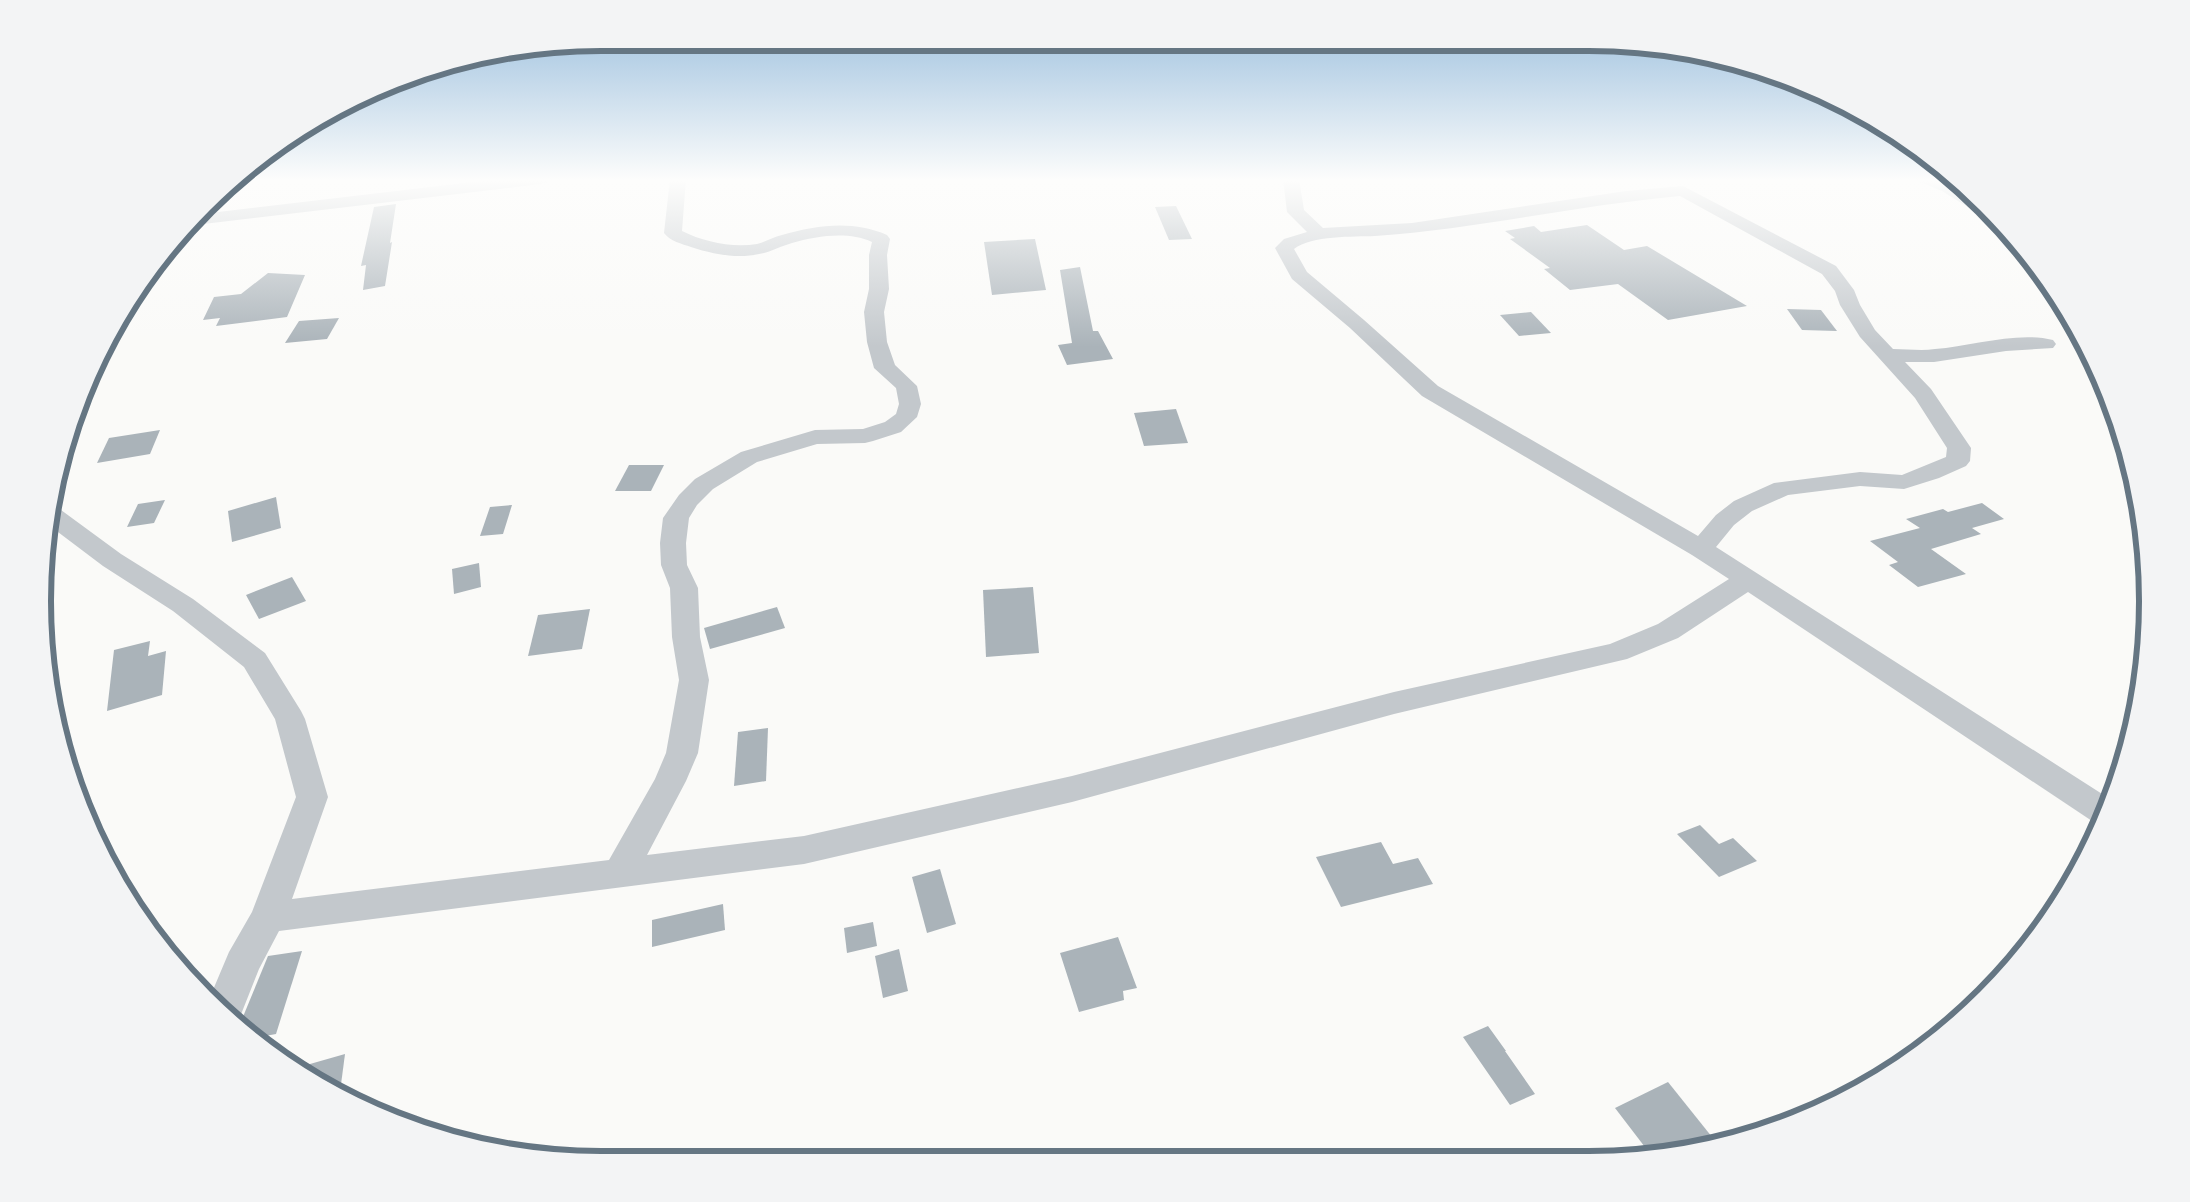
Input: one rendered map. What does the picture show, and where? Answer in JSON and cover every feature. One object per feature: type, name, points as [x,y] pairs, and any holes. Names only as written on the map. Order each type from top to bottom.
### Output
[{"type":"street","points":[[675,235],[688,242],[736,250],[758,249],[807,235]]},
{"type":"street","points":[[620,873],[670,781],[682,753],[694,680],[686,637],[684,588],[674,565],[673,543],[676,518],[688,500],[704,484],[730,466],[749,457],[815,437],[865,436],[893,428],[906,417],[910,404],[906,386],[885,368],[877,342],[874,312],[879,289],[878,255],[882,245],[881,239],[873,235]]},
{"type":"street","points":[[1315,235],[1290,243],[1284,248],[1299,275],[1357,324],[1430,391],[1701,549],[2098,808]]},
{"type":"street","points":[[1701,549],[1726,520],[1743,506],[1783,488],[1860,479],[1904,482],[1958,461],[1959,448],[1923,394],[1867,333],[1850,305],[1844,290],[1829,270],[1764,235]]},
{"type":"street","points":[[1887,355],[1934,356],[2006,345],[2046,344]]},
{"type":"street","points":[[58,519],[112,560],[184,605],[255,660],[290,719],[312,796],[268,917],[242,964],[227,1003]]},
{"type":"street","points":[[268,917],[814,848],[1072,789],[1394,703],[1617,652],[1668,631],[1747,580]]},
{"type":"building","points":[[368,235],[391,235],[390,243],[392,242],[385,286],[363,290],[366,265],[361,266]]},
{"type":"building","points":[[1167,235],[1190,235],[1192,239],[1169,240]]},
{"type":"building","points":[[1511,235],[1602,235],[1624,250],[1647,246],[1747,306],[1668,320],[1618,284],[1570,290],[1544,269],[1550,268],[1510,239],[1515,238]]},
{"type":"building","points":[[1035,239],[1046,290],[992,295],[984,242]]},
{"type":"building","points":[[1080,267],[1093,331],[1098,331],[1113,359],[1067,365],[1058,345],[1072,343],[1060,270]]},
{"type":"building","points":[[268,273],[305,275],[287,317],[216,326],[220,318],[203,320],[214,297],[241,294]]},
{"type":"building","points":[[1787,309],[1821,310],[1837,331],[1802,330]]},
{"type":"building","points":[[1531,312],[1551,333],[1519,336],[1500,315]]},
{"type":"building","points":[[339,318],[327,339],[285,343],[299,321]]},
{"type":"building","points":[[1176,409],[1188,443],[1144,446],[1134,413]]},
{"type":"building","points":[[160,430],[150,454],[97,463],[109,438]]},
{"type":"building","points":[[629,465],[664,465],[651,491],[615,491]]},
{"type":"building","points":[[276,497],[281,528],[232,542],[228,511]]},
{"type":"building","points":[[165,500],[154,523],[127,527],[138,504]]},
{"type":"building","points":[[1982,503],[2004,519],[1972,528],[1981,534],[1931,549],[1966,574],[1918,587],[1889,565],[1898,562],[1870,541],[1920,528],[1906,519],[1943,509],[1948,512]]},
{"type":"building","points":[[512,505],[503,534],[480,536],[490,507]]},
{"type":"building","points":[[479,563],[481,587],[454,594],[452,569]]},
{"type":"building","points":[[292,577],[306,601],[259,619],[246,595]]},
{"type":"building","points":[[1033,587],[1039,653],[986,657],[983,590]]},
{"type":"building","points":[[777,607],[785,628],[710,649],[704,628]]},
{"type":"building","points":[[590,609],[582,649],[528,656],[538,615]]},
{"type":"building","points":[[150,641],[148,656],[166,651],[162,695],[107,711],[114,650]]},
{"type":"building","points":[[768,728],[766,781],[734,786],[738,732]]},
{"type":"building","points":[[1700,825],[1719,844],[1733,838],[1757,861],[1719,877],[1677,834]]},
{"type":"building","points":[[1381,842],[1393,864],[1418,858],[1433,884],[1341,907],[1316,857]]},
{"type":"building","points":[[940,869],[956,924],[927,933],[912,877]]},
{"type":"building","points":[[723,904],[725,930],[652,947],[652,920]]},
{"type":"building","points":[[873,922],[877,946],[847,953],[844,928]]},
{"type":"building","points":[[1118,937],[1137,988],[1123,991],[1124,1000],[1079,1012],[1060,953]]},
{"type":"building","points":[[899,949],[908,991],[883,998],[875,956]]},
{"type":"building","points":[[302,951],[276,1034],[265,1036],[243,1017],[268,956]]},
{"type":"building","points":[[1488,1026],[1535,1094],[1510,1105],[1463,1037]]},
{"type":"building","points":[[345,1054],[341,1085],[307,1065]]},
{"type":"building","points":[[1668,1082],[1712,1136],[1645,1148],[1615,1108]]}]
